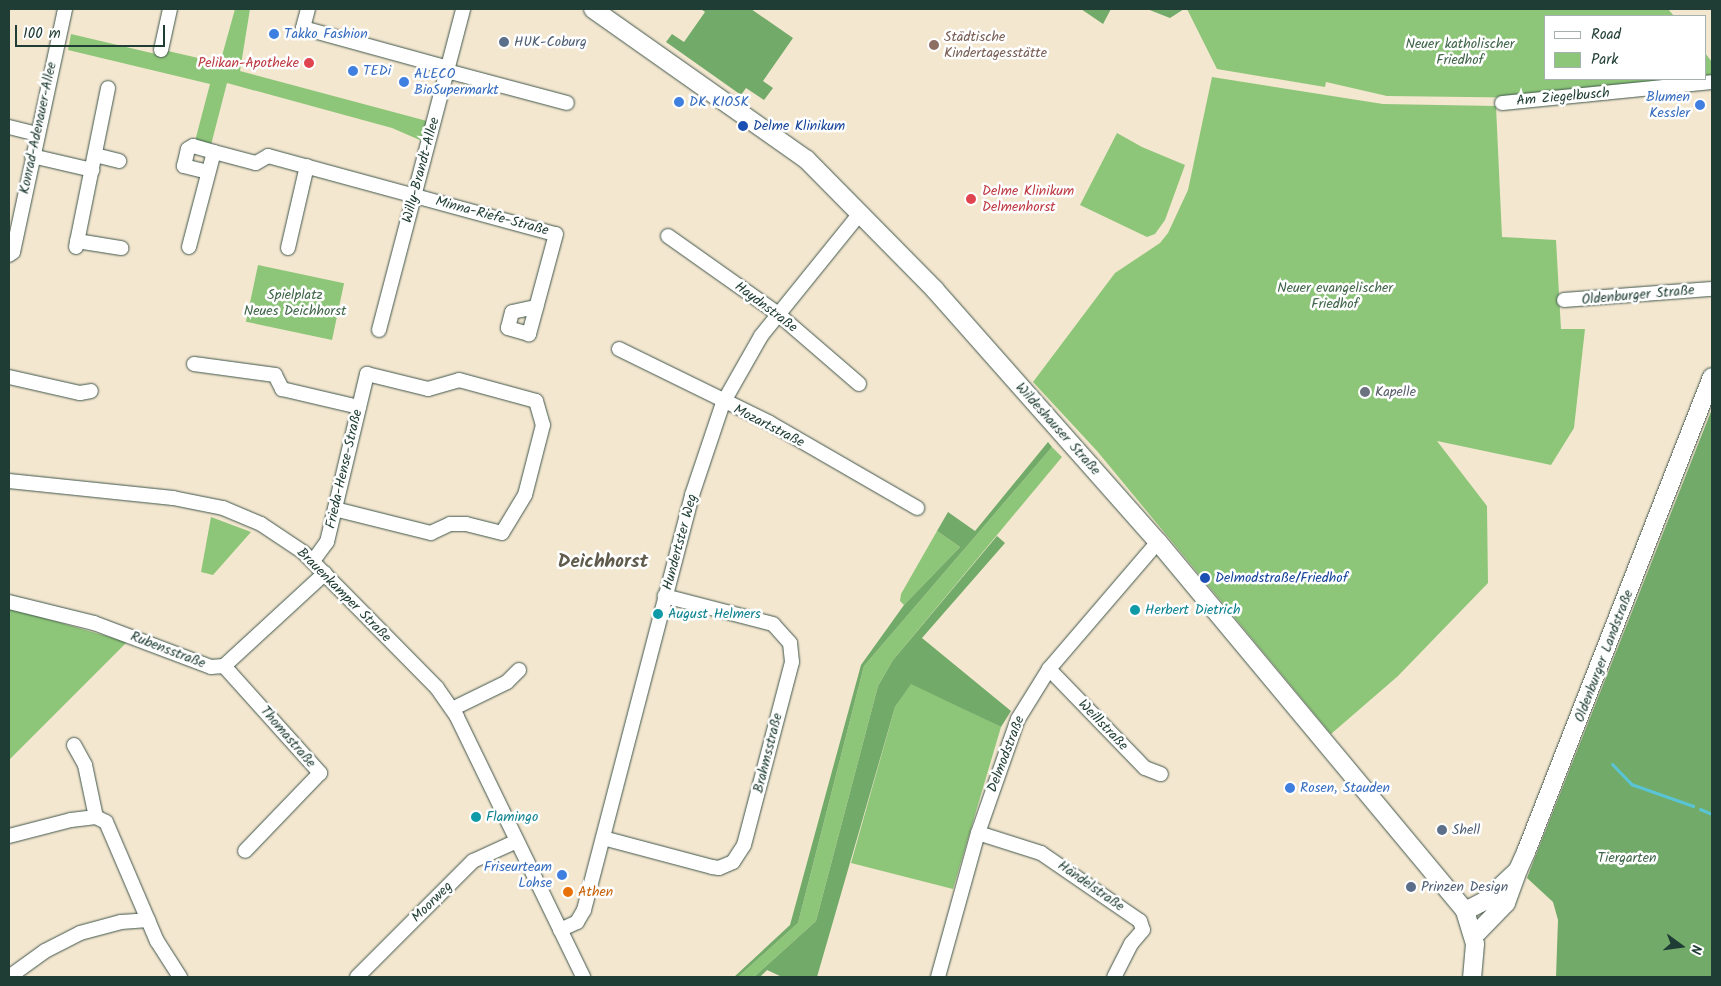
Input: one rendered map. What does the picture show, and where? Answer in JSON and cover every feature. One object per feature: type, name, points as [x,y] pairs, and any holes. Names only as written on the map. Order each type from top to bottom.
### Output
[{"type":"main road","name":"Wildeshauser Straße","points":[[593,9],[806,159],[861,212],[941,297],[1158,542],[1465,911]]},
{"type":"main road","name":"Oldenburger Landstraße","points":[[1465,911],[1485,901],[1518,870],[1558,773],[1712,377]]},
{"type":"main road","points":[[1474,936],[1506,904],[1518,870]]},
{"type":"main road","points":[[1465,911],[1474,936],[1472,977]]},
{"type":"street","name":"Konrad-Adenauer-Allee","points":[[10,249],[65,9]]},
{"type":"street","points":[[161,50],[170,9]]},
{"type":"street","points":[[308,9],[303,28],[567,103]]},
{"type":"street","name":"Willy-Brandt-Allee","points":[[378,330],[463,9]]},
{"type":"street","name":"Am Ziegelbusch","points":[[1502,103],[1712,82]]},
{"type":"street","points":[[108,88],[76,244],[122,248]]},
{"type":"street","points":[[9,127],[37,134]]},
{"type":"street","points":[[208,172],[184,166],[188,149],[193,146],[256,163],[268,156],[414,195]]},
{"type":"street","points":[[189,247],[214,152]]},
{"type":"street","points":[[95,155],[119,161]]},
{"type":"street","points":[[32,156],[92,170]]},
{"type":"street","points":[[288,248],[307,166]]},
{"type":"street","name":"Minna-Riefe-Straße","points":[[414,195],[556,234],[536,307]]},
{"type":"street","name":"Hundertster Weg","points":[[560,930],[577,922],[584,910],[703,456],[723,403],[756,344],[861,212]]},
{"type":"street","name":"Haydnstraße","points":[[668,236],[778,314],[859,384]]},
{"type":"street","name":"Oldenburger Straße","points":[[1564,300],[1712,289]]},
{"type":"street","name":"Mozartstraße","points":[[619,350],[723,403],[770,423],[917,508]]},
{"type":"street","points":[[194,364],[275,376],[282,388],[359,407]]},
{"type":"street","name":"Frieda-Hense-Straße","points":[[313,561],[327,542],[367,374],[428,389],[459,380],[536,402],[543,425],[525,496],[502,533],[466,524],[450,524],[431,533],[336,509]]},
{"type":"street","points":[[9,377],[80,393],[91,391]]},
{"type":"street","name":"Brauenkamper Straße","points":[[9,480],[173,498],[223,508],[283,537],[313,561],[437,688],[452,709],[583,977]]},
{"type":"street","name":"Delmodstraße","points":[[938,977],[978,833],[1018,718],[1050,670],[1158,542]]},
{"type":"street","name":"Rubensstraße","points":[[9,602],[94,623],[211,668],[224,666],[325,573]]},
{"type":"street","name":"Brahmsstraße","points":[[603,838],[712,867],[732,862],[744,845],[792,662],[790,644],[773,624],[665,596]]},
{"type":"street","name":"Thomastraße","points":[[224,666],[320,773],[245,850]]},
{"type":"street","points":[[452,709],[507,682],[519,670]]},
{"type":"street","name":"Weillstraße","points":[[1050,670],[1144,768],[1161,774]]},
{"type":"street","points":[[74,745],[85,765],[96,817]]},
{"type":"street","points":[[9,836],[71,820],[96,817],[106,822],[157,941],[180,977]]},
{"type":"street","name":"Händelstraße","points":[[978,833],[1041,853],[1140,922],[1143,930],[1131,944],[1114,977]]},
{"type":"street","name":"Moorweg","points":[[358,977],[473,861],[517,841]]},
{"type":"street","points":[[9,977],[45,951],[80,934],[121,922],[148,920]]},
{"type":"green space","points":[[235,9],[250,9],[240,71],[427,121],[422,141],[392,128],[227,83],[211,145],[195,141],[210,84],[68,50],[71,34],[160,55],[168,51],[220,63]]},
{"type":"green space","points":[[701,9],[751,9],[793,38],[763,81],[773,88],[764,100],[746,88],[741,95],[666,42],[672,34],[684,42],[705,12]]},
{"type":"green space","points":[[1081,9],[1111,9],[1103,24]]},
{"type":"green space","points":[[1147,9],[1184,9],[1170,18]]},
{"type":"green space","name":"Neuer katholischer Friedhof","points":[[1187,9],[1668,9],[1673,15],[1544,15],[1544,80],[1706,80],[1706,54],[1712,62],[1712,80],[1556,98],[1387,96],[1326,82],[1325,87],[1217,69]]},
{"type":"green space","name":"Neuer evangelischer Friedhof","points":[[1212,77],[1383,104],[1496,106],[1502,237],[1556,240],[1561,329],[1585,329],[1574,428],[1551,465],[1437,441],[1487,506],[1488,583],[1398,676],[1331,734],[1097,451],[1033,382],[1115,273],[1160,243],[1168,233],[1188,190]]},
{"type":"green space","points":[[1117,133],[1142,147],[1185,165],[1165,220],[1155,234],[1147,237],[1080,205]]},
{"type":"green space","name":"Spielplatz Neues Deichhorst","points":[[258,265],[344,283],[332,340],[246,322]]},
{"type":"green space","name":"Tiergarten","points":[[1712,409],[1712,977],[1556,977],[1558,920],[1553,902],[1527,878]]},
{"type":"green space","points":[[1048,442],[1052,447],[864,666],[798,923],[738,977],[734,977],[790,925],[861,665],[904,605],[960,547],[937,531],[948,512],[975,531]]},
{"type":"green space","points":[[1052,447],[1062,457],[893,660],[878,686],[816,921],[754,977],[738,977],[798,923],[864,666]]},
{"type":"green space","points":[[211,517],[251,532],[213,575],[201,572]]},
{"type":"green space","points":[[937,531],[960,547],[904,605],[900,601],[901,594]]},
{"type":"green space","points":[[997,536],[1005,543],[922,638],[1011,711],[1001,727],[911,684],[895,707],[817,977],[782,977],[767,970],[760,977],[754,977],[816,921],[878,686],[893,660]]},
{"type":"green space","points":[[9,608],[127,642],[9,760]]},
{"type":"green space","points":[[911,683],[1001,727],[953,889],[851,863],[895,707]]},
{"type":"waterway","points":[[1612,764],[1631,784],[1693,806]]},
{"type":"waterway","points":[[1700,809],[1712,814]]},
{"type":"place","name":"Takko Fashion","points":[[274,34]]},
{"type":"place","name":"HUK-Coburg","points":[[504,42]]},
{"type":"place","name":"Städtische Kindertagesstätte","points":[[934,45]]},
{"type":"place","name":"Pelikan-Apotheke","points":[[309,63]]},
{"type":"place","name":"TEDi","points":[[353,71]]},
{"type":"place","name":"ALECO BioSupermarkt","points":[[404,82]]},
{"type":"place","name":"DK KIOSK","points":[[679,102]]},
{"type":"place","name":"Blumen Kessler","points":[[1700,105]]},
{"type":"place","name":"Delme Klinikum","points":[[743,126]]},
{"type":"place","name":"Delme Klinikum Delmenhorst","points":[[971,199]]},
{"type":"place","name":"Kapelle","points":[[1365,392]]},
{"type":"place","name":"Delmodstraße/Friedhof","points":[[1205,578]]},
{"type":"place","name":"Herbert Dietrich","points":[[1135,610]]},
{"type":"place","name":"August Helmers","points":[[658,614]]},
{"type":"place","name":"Rosen, Stauden","points":[[1290,788]]},
{"type":"place","name":"Flamingo","points":[[476,817]]},
{"type":"place","name":"Shell","points":[[1442,830]]},
{"type":"place","name":"Friseurteam Lohse","points":[[562,875]]},
{"type":"place","name":"Prinzen Design","points":[[1411,887]]},
{"type":"place","name":"Athen","points":[[568,892]]},
{"type":"district","name":"Deichhorst","points":[[603,563]]}]
